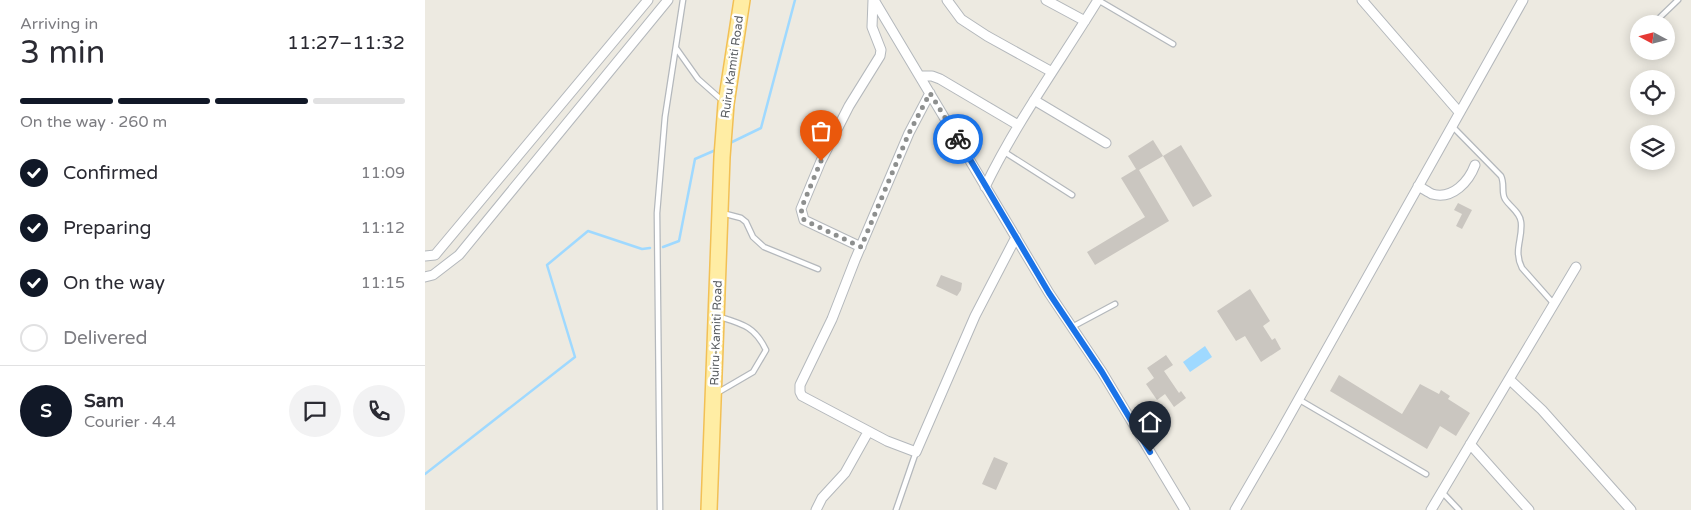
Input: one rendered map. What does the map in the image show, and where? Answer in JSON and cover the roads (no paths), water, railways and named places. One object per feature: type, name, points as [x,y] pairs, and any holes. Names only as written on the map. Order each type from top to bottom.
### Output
[{"type":"main road","name":"Ruiru Kamiti Road","points":[[722,157],[724,126],[742,3]]},
{"type":"main road","name":"Ruiru-Kamiti Road","points":[[709,510],[722,157]]},
{"type":"street","points":[[425,256],[435,255],[648,0]]},
{"type":"street","points":[[425,277],[433,275],[459,255],[669,0]]},
{"type":"street","points":[[874,0],[1015,237],[1102,372],[1185,510]]},
{"type":"street","points":[[861,247],[804,220],[801,209],[829,145],[849,106],[880,56],[881,50],[872,27],[874,0]]},
{"type":"street","points":[[947,0],[961,19],[987,36],[1052,72]]},
{"type":"street","points":[[1045,0],[1085,21]]},
{"type":"street","points":[[985,187],[1018,125],[1098,0]]},
{"type":"street","points":[[1235,510],[1523,0]]},
{"type":"street","points":[[1365,1],[1459,112]]},
{"type":"street","points":[[920,76],[932,76],[939,79],[1018,125]]},
{"type":"street","points":[[930,93],[909,133],[833,319],[800,385],[800,392],[808,399],[887,442],[916,452],[975,316],[1015,237]]},
{"type":"street","points":[[1034,100],[1106,143]]},
{"type":"street","points":[[1418,186],[1433,194],[1449,194],[1460,188],[1470,177],[1475,164]]},
{"type":"street","points":[[1431,510],[1576,267]]},
{"type":"street","points":[[1509,380],[1542,410],[1631,510]]},
{"type":"street","points":[[816,510],[822,498],[845,473],[868,432]]},
{"type":"street","points":[[1470,444],[1529,510]]},
{"type":"lane","points":[[660,510],[657,213],[665,117],[683,0]]},
{"type":"lane","points":[[1098,0],[1173,44]]},
{"type":"lane","points":[[1662,15],[1678,0]]},
{"type":"lane","points":[[675,48],[698,79],[727,104]]},
{"type":"lane","points":[[1452,126],[1501,176],[1505,199],[1520,218],[1517,256],[1522,268],[1554,304]]},
{"type":"lane","points":[[1003,151],[1072,195]]},
{"type":"lane","points":[[721,213],[741,218],[746,222],[753,237],[764,247],[817,269]]},
{"type":"lane","points":[[1072,327],[1115,304]]},
{"type":"lane","points":[[714,395],[753,372],[766,350],[760,337],[745,325],[716,316]]},
{"type":"lane","points":[[1298,399],[1427,474]]},
{"type":"lane","points":[[895,510],[916,452]]},
{"type":"lane","points":[[1442,492],[1459,510]]},
{"type":"water","points":[[1205,346],[1212,357],[1190,372],[1183,362]]},
{"type":"waterway","points":[[730,143],[761,128],[795,0]]},
{"type":"waterway","points":[[663,247],[679,241],[695,159],[718,149]]},
{"type":"waterway","points":[[425,474],[575,357],[547,265],[588,231],[642,249],[650,248]]}]
